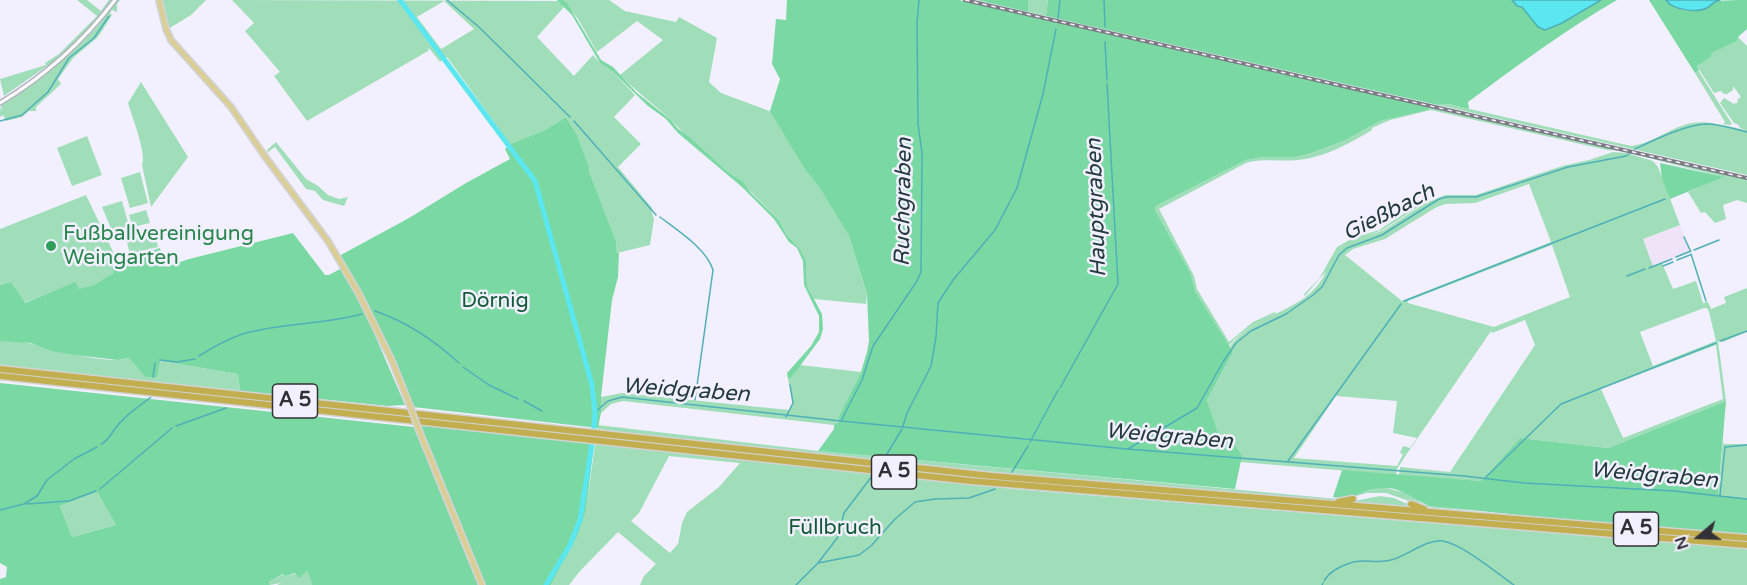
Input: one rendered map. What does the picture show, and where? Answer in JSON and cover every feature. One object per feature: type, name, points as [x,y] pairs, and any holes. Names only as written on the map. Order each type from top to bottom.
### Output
[{"type":"highway","name":"A 5","points":[[0,369],[982,475],[1747,538]]},
{"type":"highway","name":"A 5","points":[[0,376],[981,482],[1747,545]]},
{"type":"highway","points":[[1329,504],[1353,499]]},
{"type":"highway","points":[[1411,504],[1436,513]]},
{"type":"main road","points":[[159,0],[167,33],[171,40],[231,107],[328,241],[341,263],[370,316],[410,406],[482,585]]},
{"type":"street","points":[[0,103],[29,84],[65,55],[88,33],[115,0]]},
{"type":"shaded area","points":[[1680,225],[1691,252],[1654,266],[1643,239]]},
{"type":"green space","points":[[77,0],[87,0],[101,11],[109,0],[113,0],[83,37],[49,68],[47,66],[4,96],[0,79],[46,65],[45,63],[59,54],[97,16]]},
{"type":"green space","points":[[117,0],[120,0],[117,4],[117,12],[112,10],[110,13],[112,15],[98,37],[73,58],[58,79],[61,84],[36,107],[36,111],[29,111],[22,117],[6,121],[3,115],[0,117],[1,105],[38,80],[73,51],[94,30]]},
{"type":"green space","points":[[161,0],[206,0],[191,15],[168,29]]},
{"type":"green space","points":[[232,0],[559,1],[565,6],[537,37],[574,76],[593,55],[635,95],[614,117],[641,144],[618,167],[652,208],[654,219],[650,245],[617,253],[616,241],[577,135],[566,117],[545,130],[510,144],[447,57],[440,62],[429,48],[428,51],[307,121],[274,76],[280,72],[245,31],[254,23]],"holes":[[[444,1],[474,29],[441,49],[417,17]]]},
{"type":"green space","points":[[557,0],[567,3],[601,60],[613,67],[637,93],[743,182],[779,220],[786,234],[801,250],[806,261],[807,286],[822,314],[823,329],[820,339],[791,378],[788,379],[787,373],[811,346],[819,332],[819,316],[804,285],[803,261],[797,248],[789,242],[774,219],[742,187],[678,133],[666,119],[648,106],[612,71],[600,63],[572,15]]},
{"type":"green space","points":[[563,0],[609,0],[625,11],[676,22],[679,17],[717,38],[709,82],[721,93],[772,112],[806,171],[819,187],[849,236],[867,294],[866,304],[814,299],[807,286],[806,261],[801,250],[786,234],[779,220],[735,176],[682,132],[620,75],[663,40],[637,21],[597,52],[578,19]]},
{"type":"green space","points":[[787,0],[959,0],[1430,107],[1426,110],[1380,121],[1346,140],[1309,154],[1246,160],[1156,206],[1155,210],[1191,274],[1195,291],[1233,352],[1207,400],[1219,435],[1232,441],[1242,456],[1235,489],[818,451],[834,429],[834,425],[839,422],[839,416],[861,372],[869,341],[867,294],[849,236],[770,111],[780,79],[772,64],[776,19],[786,20]]},
{"type":"green space","points":[[977,0],[1028,0],[1028,12]]},
{"type":"green space","points":[[1028,0],[1048,0],[1046,16],[1028,12]]},
{"type":"green space","points":[[1048,0],[1512,0],[1545,30],[1562,23],[1601,0],[1617,0],[1560,36],[1468,102],[1469,109],[1448,104],[1438,105],[1046,16]]},
{"type":"green space","points":[[1649,0],[1666,0],[1673,7],[1689,10],[1707,7],[1717,1],[1747,0],[1747,29],[1737,41],[1713,52],[1709,58],[1697,66],[1699,70],[1695,73]]},
{"type":"green space","points":[[1739,38],[1747,46],[1747,175],[1438,105],[1448,104],[1631,146],[1645,143],[1677,128],[1699,122],[1745,130],[1734,123],[1720,103],[1724,98],[1734,104],[1738,102],[1737,100],[1741,97],[1733,86],[1733,90],[1727,94],[1721,91],[1714,93],[1697,66],[1712,52]]},
{"type":"green space","points":[[1698,70],[1732,124],[1723,124],[1725,122],[1695,73]]},
{"type":"green space","points":[[141,82],[188,157],[151,207],[142,165],[141,144],[128,103]]},
{"type":"green space","points":[[1431,107],[1747,179],[1747,203],[1737,200],[1723,205],[1726,219],[1715,223],[1705,212],[1701,213],[1688,192],[1723,177],[1622,151],[1607,150],[1431,110],[1390,120],[1345,145],[1318,156],[1298,160],[1246,163],[1159,209],[1194,276],[1197,289],[1229,342],[1253,322],[1275,312],[1276,314],[1244,331],[1229,346],[1195,291],[1191,274],[1155,210],[1156,206],[1246,160],[1309,154],[1346,140],[1380,121]]},
{"type":"green space","name":"Dörnig","points":[[566,117],[577,135],[616,241],[617,253],[619,253],[618,277],[612,300],[598,428],[413,407],[370,311],[339,256],[510,159],[505,149],[510,144],[545,130]]},
{"type":"green space","points":[[87,136],[102,175],[72,186],[57,148]]},
{"type":"green space","points":[[276,142],[306,179],[328,195],[339,199],[348,197],[344,206],[323,200],[315,191],[306,189],[275,147],[268,152],[269,156],[267,150]]},
{"type":"green space","points":[[1613,152],[1626,153],[1653,161],[1658,167],[1680,225],[1643,239],[1653,266],[1662,263],[1673,289],[1696,281],[1703,303],[1708,302],[1711,309],[1726,303],[1724,297],[1747,288],[1747,332],[1723,342],[1718,341],[1726,401],[1608,448],[1520,438],[1481,481],[1399,476],[1400,467],[1450,472],[1535,345],[1525,320],[1492,333],[1491,331],[1406,455],[1397,469],[1396,475],[1240,462],[1219,435],[1207,400],[1233,352],[1230,347],[1252,326],[1307,296],[1318,285],[1326,271],[1305,296],[1304,294],[1319,279],[1337,247],[1353,238],[1379,230],[1417,205],[1418,207],[1384,229],[1365,237],[1384,230],[1424,204],[1445,195],[1476,195],[1562,166]],"holes":[[[1529,184],[1551,242],[1402,301],[1345,255],[1353,249],[1385,239],[1435,208],[1445,204],[1475,203]],[[1552,245],[1570,297],[1494,327],[1408,303],[1408,301]],[[1707,308],[1716,341],[1653,366],[1640,332]],[[1716,345],[1723,399],[1623,438],[1601,389]],[[1336,396],[1397,401],[1393,433],[1417,438],[1410,448],[1403,446],[1400,453],[1403,454],[1397,466],[1294,458]]]},
{"type":"green space","points":[[1660,163],[1724,177],[1670,199],[1662,179]]},
{"type":"green space","points":[[140,172],[148,203],[130,208],[121,178]]},
{"type":"green space","name":"Fußballvereinigung Weingarten","points":[[86,195],[117,260],[111,264],[115,273],[94,285],[79,290],[74,283],[24,303],[11,282],[0,285],[0,229]]},
{"type":"green space","points":[[122,201],[129,226],[112,231],[102,207]]},
{"type":"green space","points":[[146,210],[150,223],[133,227],[129,215]]},
{"type":"green space","points":[[153,227],[158,247],[130,254],[125,234]]},
{"type":"green space","points":[[293,233],[325,275],[342,268],[365,312],[405,405],[388,406],[240,391],[238,374],[160,361],[157,376],[155,378],[145,377],[129,358],[118,360],[75,355],[52,351],[31,343],[0,341],[0,285],[11,282],[25,303],[75,282],[79,289],[94,285],[114,273],[110,264],[160,248],[165,267]]},
{"type":"green space","points":[[0,341],[29,343],[108,360],[129,358],[145,377],[155,378],[159,361],[238,374],[240,391],[0,365]]},
{"type":"green space","points":[[800,365],[861,372],[839,416],[839,422],[834,425],[623,401],[611,404],[601,413],[601,397],[622,393],[789,410],[793,402],[788,379]]},
{"type":"green space","points":[[0,383],[414,427],[478,585],[312,585],[307,571],[299,578],[295,573],[286,576],[283,574],[269,582],[270,585],[0,585],[0,579],[6,577],[7,567],[0,563]],"holes":[[[97,492],[116,525],[72,537],[60,506]]]},
{"type":"green space","points":[[1726,401],[1718,495],[1747,498],[1747,534],[1432,506],[1391,488],[1346,497],[1333,497],[1342,470],[1481,481],[1520,438],[1608,448]]},
{"type":"green space","points":[[420,425],[594,444],[586,511],[578,535],[551,585],[484,585]]},
{"type":"green space","points":[[598,425],[818,451],[1338,499],[1383,487],[1405,493],[1423,504],[1474,511],[1426,507],[1386,493],[1367,493],[1338,501],[1024,475],[655,436],[598,429]]},
{"type":"green space","points":[[1723,441],[1724,444],[1747,444],[1747,498],[1718,495]]},
{"type":"green space","name":"Füllbruch","points":[[595,444],[1014,489],[1747,549],[1747,585],[640,585],[644,576],[656,564],[618,532],[569,585],[551,585],[578,535],[586,511]],"holes":[[[669,456],[740,463],[719,487],[687,512],[682,523],[678,544],[670,553],[631,521],[639,513]]]},
{"type":"green space","points":[[712,449],[1006,481],[1557,527],[1010,482]]},
{"type":"green space","points":[[97,492],[116,525],[72,537],[60,506]]},
{"type":"green space","points":[[1380,496],[1394,498],[1414,507],[1349,502]]},
{"type":"green space","points":[[307,571],[312,585],[277,585],[281,583],[270,585],[269,582],[284,574],[286,576]]},
{"type":"water","points":[[1512,0],[1601,0],[1562,23],[1545,30],[1538,27],[1522,7],[1517,6]]},
{"type":"water","points":[[1666,0],[1720,0],[1703,10],[1691,10],[1674,6]]},
{"type":"waterway","points":[[400,0],[535,181],[592,385],[594,428]]},
{"type":"waterway","points":[[447,0],[480,28],[570,117]]},
{"type":"waterway","name":"Ruchgraben","points":[[841,421],[862,380],[873,346],[921,272],[922,153],[918,124],[917,22],[919,0]]},
{"type":"waterway","points":[[1058,18],[1060,0]]},
{"type":"waterway","name":"Hauptgraben","points":[[1104,0],[1105,27]]},
{"type":"waterway","points":[[0,121],[22,115],[48,92],[69,58],[94,38],[109,16]]},
{"type":"waterway","points":[[903,426],[907,413],[931,366],[938,303],[953,280],[995,230],[1017,188],[1043,94],[1056,29]]},
{"type":"waterway","name":"Hauptgraben","points":[[1105,42],[1107,80]]},
{"type":"waterway","name":"Hauptgraben","points":[[1060,388],[1118,284],[1107,84]]},
{"type":"waterway","points":[[574,121],[656,215]]},
{"type":"waterway","name":"Gießbach","points":[[1635,149],[1670,133],[1698,125],[1716,125],[1747,132]]},
{"type":"waterway","name":"Gießbach","points":[[1128,449],[1197,408],[1236,343],[1251,331],[1286,314],[1313,295],[1322,287],[1339,255],[1347,248],[1382,235],[1439,199],[1476,197],[1568,167],[1626,156],[1632,152]]},
{"type":"waterway","points":[[1404,301],[1665,199]]},
{"type":"waterway","points":[[660,217],[698,247],[710,262],[713,270],[695,400]]},
{"type":"waterway","points":[[1684,237],[1690,250]]},
{"type":"waterway","points":[[1694,250],[1719,240]]},
{"type":"waterway","points":[[1676,257],[1691,251]]},
{"type":"waterway","points":[[1691,254],[1706,301]]},
{"type":"waterway","points":[[1677,260],[1690,255]]},
{"type":"waterway","points":[[1649,268],[1672,259]]},
{"type":"waterway","points":[[1663,266],[1673,262]]},
{"type":"waterway","points":[[1627,276],[1645,269]]},
{"type":"waterway","points":[[1288,461],[1401,304]]},
{"type":"waterway","points":[[375,311],[420,332],[459,363]]},
{"type":"waterway","points":[[199,356],[217,345],[250,332],[362,314]]},
{"type":"waterway","points":[[1720,341],[1747,331]]},
{"type":"waterway","points":[[1486,477],[1561,404],[1716,343]]},
{"type":"waterway","points":[[160,360],[177,362],[195,359]]},
{"type":"waterway","points":[[153,377],[155,363]]},
{"type":"waterway","points":[[463,367],[489,385],[518,399]]},
{"type":"waterway","points":[[786,417],[793,403],[790,385]]},
{"type":"waterway","name":"Hauptgraben","points":[[1030,442],[1058,390]]},
{"type":"waterway","points":[[101,444],[127,416],[151,397]]},
{"type":"waterway","name":"Weidgraben","points":[[595,412],[608,401],[622,397],[1127,449],[1464,476],[1524,483],[1674,491],[1747,499]]},
{"type":"waterway","points":[[524,401],[542,411]]},
{"type":"waterway","points":[[176,426],[226,408]]},
{"type":"waterway","points":[[100,489],[172,428]]},
{"type":"waterway","points":[[884,459],[902,429]]},
{"type":"waterway","points":[[546,585],[570,545],[580,520],[592,444]]},
{"type":"waterway","points":[[1720,495],[1725,447],[1747,445]]},
{"type":"waterway","name":"Hauptgraben","points":[[1012,472],[1028,446]]},
{"type":"waterway","points":[[0,510],[24,504],[37,496],[47,480],[74,459],[97,447]]},
{"type":"waterway","points":[[796,585],[818,563],[838,537],[844,513],[872,476]]},
{"type":"waterway","name":"Hauptgraben","points":[[818,563],[859,555],[915,502],[969,498],[995,489]]},
{"type":"waterway","points":[[27,504],[69,501],[96,491]]},
{"type":"waterway","points":[[1324,581],[1336,570],[1350,563],[1391,560],[1423,545],[1443,541],[1460,547],[1514,585]]},
{"type":"railway","points":[[965,0],[1747,178]]},
{"type":"place","name":"Fußballvereinigung Weingarten","points":[[51,246]]}]
